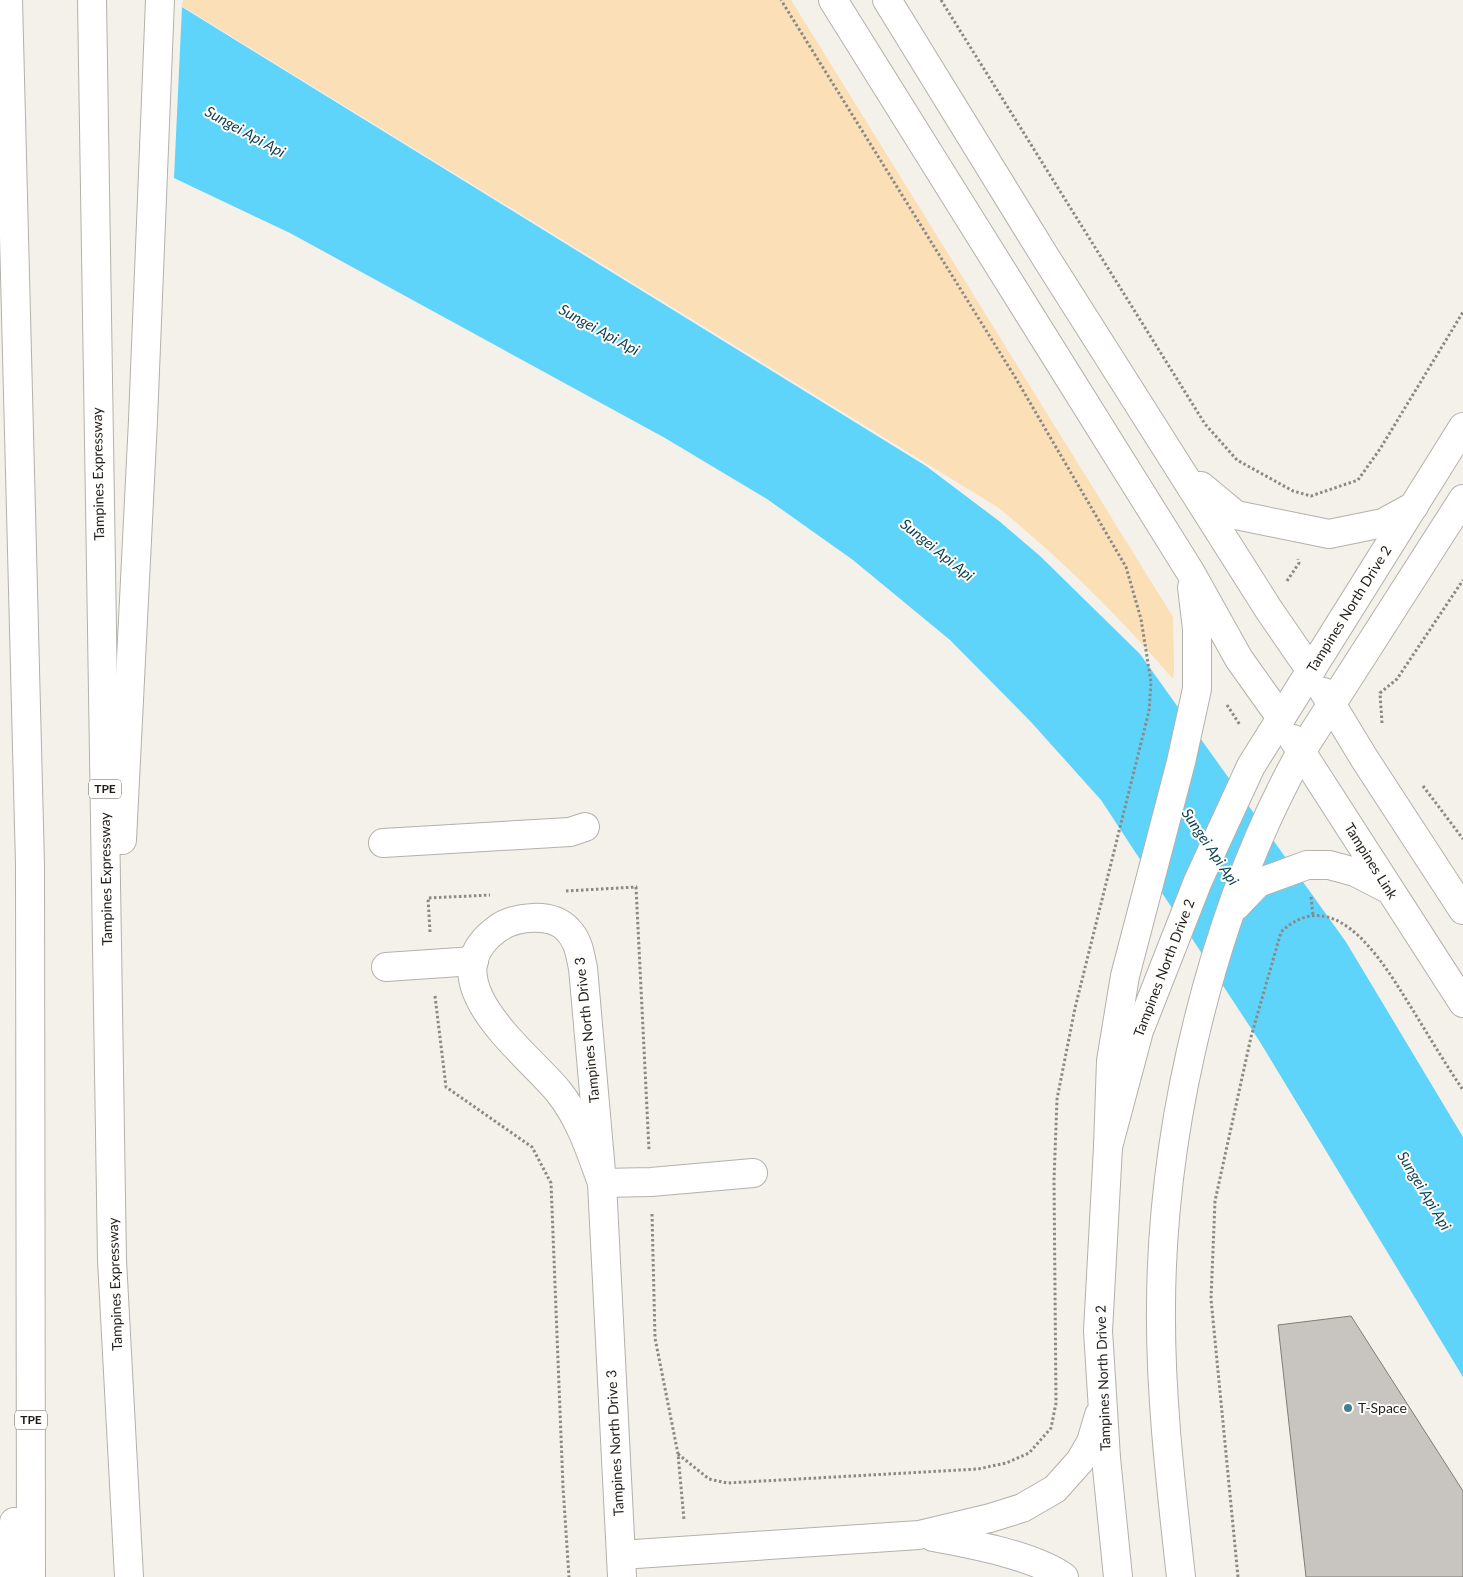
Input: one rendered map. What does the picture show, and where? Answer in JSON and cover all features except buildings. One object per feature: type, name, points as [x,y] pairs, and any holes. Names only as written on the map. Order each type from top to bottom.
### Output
[{"type":"main road","name":"TPE","points":[[8,0],[30,865],[31,1577]]},
{"type":"main road","name":"Tampines Expressway","points":[[92,0],[97,421],[112,1260],[129,1577]]},
{"type":"main road","points":[[110,1078],[143,420],[160,0]]},
{"type":"main road","name":"Tampines Link","points":[[832,0],[1190,573],[1239,659],[1281,718],[1389,890],[1463,1003]]},
{"type":"main road","points":[[887,0],[1046,258],[1184,473],[1269,610],[1311,671],[1463,910]]},
{"type":"main road","points":[[0,324],[19,418]]},
{"type":"main road","name":"Tampines North Drive 2","points":[[1118,1577],[1102,1404],[1098,1331],[1108,1147],[1139,1031],[1213,846],[1251,766],[1463,427]]},
{"type":"main road","points":[[1184,473],[1236,515],[1328,534],[1383,523],[1414,506]]},
{"type":"main road","points":[[1181,1577],[1169,1466],[1162,1364],[1161,1304],[1167,1200],[1172,1162],[1185,1082],[1204,1000],[1230,911],[1281,788],[1301,752],[1463,499]]},
{"type":"main road","points":[[1108,1147],[1111,1061],[1125,976],[1181,762],[1197,689],[1197,629],[1190,573]]},
{"type":"main road","points":[[383,843],[570,832],[585,826]]},
{"type":"main road","points":[[1230,911],[1258,883],[1307,865],[1329,865],[1355,872],[1389,890]]},
{"type":"main road","name":"Tampines North Drive 3","points":[[602,1183],[582,1130],[572,1111],[558,1091],[495,1023],[479,1000],[473,980],[474,960],[483,939],[503,925],[526,918],[549,920],[568,929],[578,945],[583,968],[602,1183],[622,1566],[919,1535],[1022,1508],[1055,1489],[1080,1460],[1091,1442],[1102,1404]]},
{"type":"main road","points":[[386,967],[474,960]]},
{"type":"main road","points":[[602,1183],[651,1182],[753,1173]]},
{"type":"main road","points":[[10,1577],[31,1264]]},
{"type":"main road","name":"Tampines North Drive 3","points":[[919,1535],[970,1543],[1038,1565],[1064,1577]]},
{"type":"path","points":[[678,1454],[709,1479],[727,1482],[978,1469],[1006,1463],[1029,1453],[1050,1428],[1056,1403],[1054,1180],[1057,1098],[1075,1008],[1149,711],[1151,682],[1141,618],[1126,567],[1015,377],[782,0]]},
{"type":"path","points":[[941,0],[1205,424],[1237,460],[1293,491],[1310,496],[1358,480],[1380,449],[1463,312]]},
{"type":"path","points":[[1382,725],[1380,693],[1397,679],[1463,580]]},
{"type":"path","points":[[1238,1577],[1211,1299],[1215,1201],[1251,1037],[1281,932],[1292,922],[1313,915],[1338,921],[1359,935],[1382,961],[1463,1090]]},
{"type":"path","points":[[431,964],[446,1087],[532,1147],[551,1183],[563,1487],[569,1577]]},
{"type":"shaded area","points":[[183,0],[791,0],[1173,617],[1173,679],[1090,590],[999,508],[182,6]]},
{"type":"water","name":"Sungei Api Api","points":[[182,7],[926,466],[999,521],[1040,556],[1140,654],[1346,942],[1463,1137],[1463,1377],[1260,1042],[1101,800],[1031,722],[950,640],[853,560],[767,499],[665,438],[290,233],[174,178]]},
{"type":"place","name":"T-Space","points":[[1348,1408]]}]
